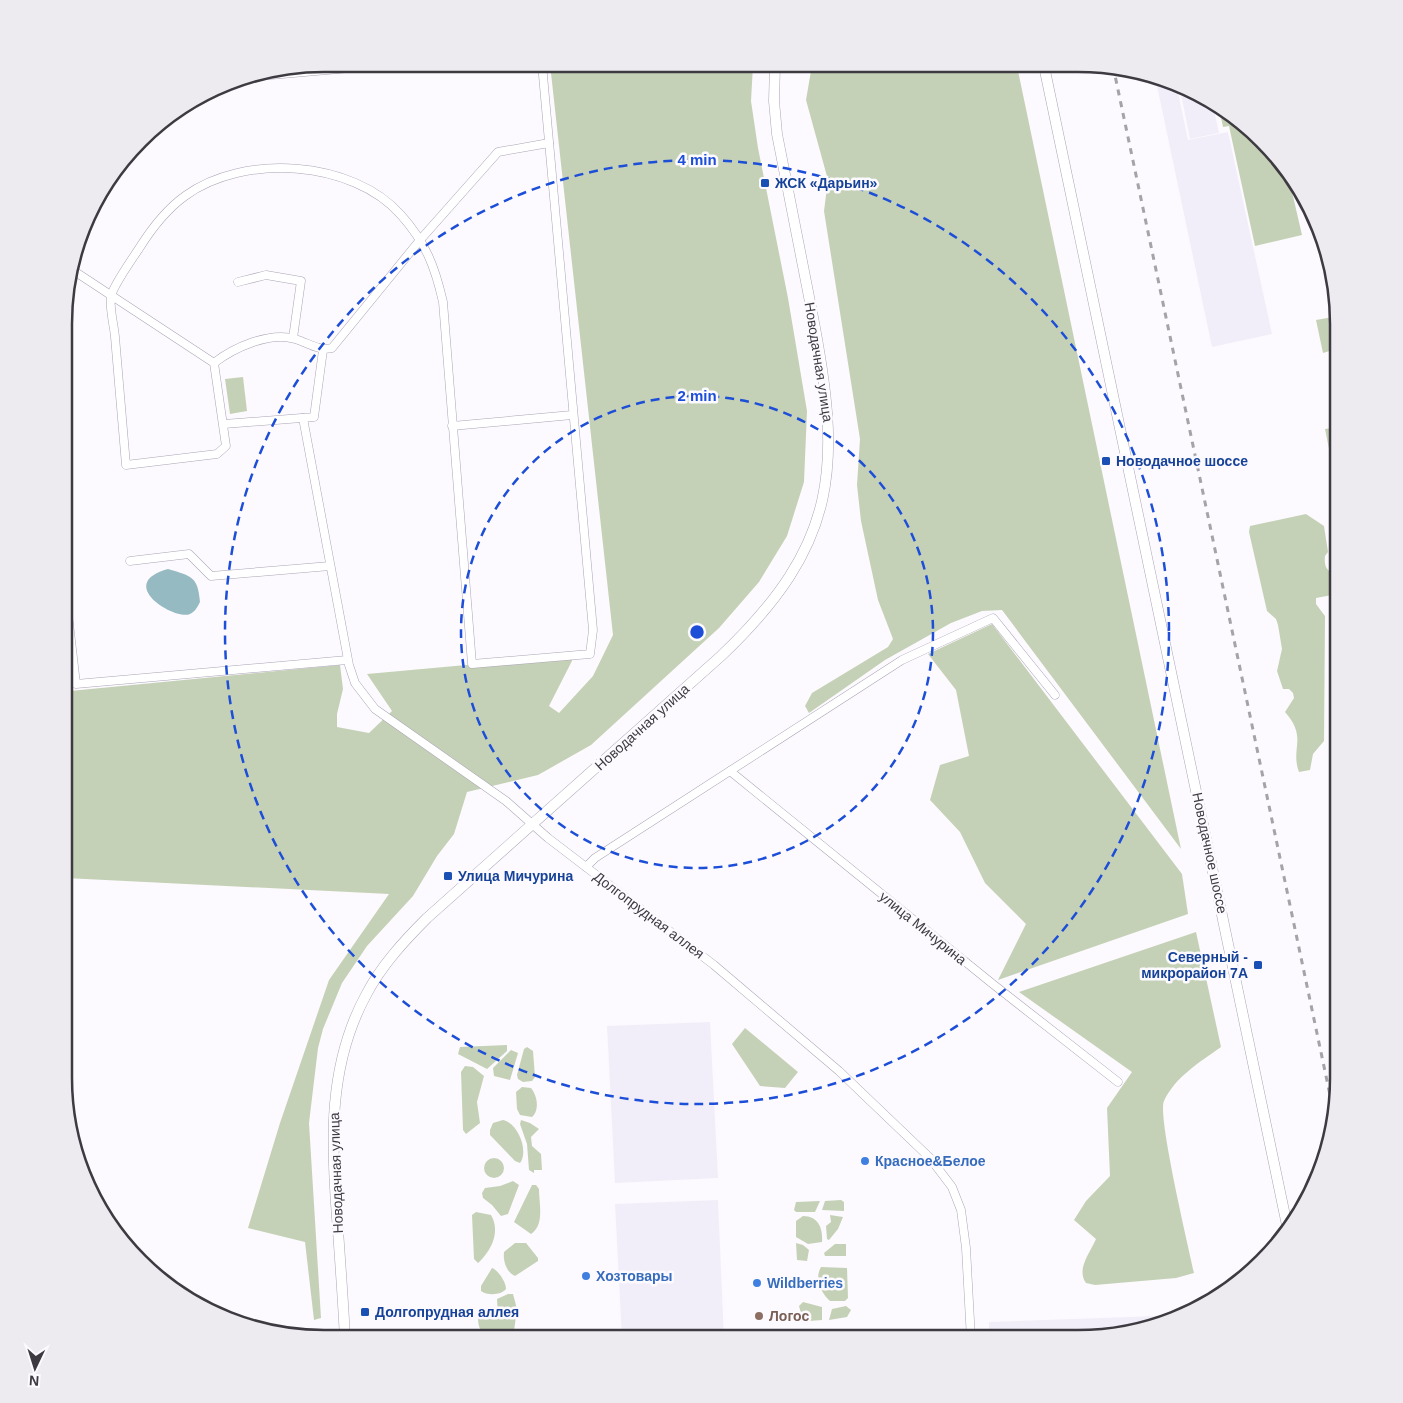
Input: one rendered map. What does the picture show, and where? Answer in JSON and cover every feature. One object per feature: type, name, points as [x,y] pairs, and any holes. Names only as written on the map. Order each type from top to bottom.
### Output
[{"type":"street","points":[[77,274],[111,296],[214,364],[226,446],[217,454],[126,465],[111,296],[145,238],[167,211],[185,195],[210,182],[256,169],[292,167],[329,174],[358,184],[401,214],[420,240],[434,264],[443,302],[472,664],[583,658],[590,654],[593,630],[572,415],[543,72]]},
{"type":"street","name":"Новодачная улица","points":[[344,1330],[333,1129],[336,1081],[353,1021],[366,994],[402,943],[427,918],[721,656],[752,626],[790,578],[809,542],[817,521],[829,464],[829,418],[822,367],[777,134],[774,101],[775,72]]},
{"type":"street","name":"Новодачное шоссе","points":[[1045,72],[1286,1222]]},
{"type":"street","points":[[214,364],[231,350],[266,338],[293,338],[323,350],[332,348],[420,240],[498,152],[549,143]]},
{"type":"street","points":[[238,282],[266,275],[301,281],[293,338]]},
{"type":"street","points":[[224,424],[314,417],[323,350]]},
{"type":"street","points":[[452,426],[572,415]]},
{"type":"street","name":"Долгопрудная аллея","points":[[303,418],[348,662],[355,682],[375,709],[506,801],[586,867],[714,965],[795,1033],[886,1115],[930,1158],[945,1176],[957,1197],[965,1230],[971,1330]]},
{"type":"street","points":[[130,561],[189,554],[211,576],[330,566]]},
{"type":"street","points":[[586,867],[595,858],[902,660],[993,618],[1055,695]]},
{"type":"street","points":[[72,649],[76,684],[348,662]]},
{"type":"street","name":"улица Мичурина","points":[[730,771],[994,985],[1118,1082]]},
{"type":"shaded area","points":[[1157,85],[1178,93],[1188,140],[1228,132],[1272,334],[1212,347]]},
{"type":"shaded area","points":[[1181,94],[1214,112],[1219,133],[1190,139]]},
{"type":"shaded area","points":[[710,1022],[718,1178],[615,1183],[607,1026]]},
{"type":"shaded area","points":[[718,1200],[724,1330],[622,1330],[615,1204]]},
{"type":"shaded area","points":[[1168,1314],[1128,1326],[1095,1330],[989,1330],[989,1322],[1158,1316]]},
{"type":"green space","points":[[551,72],[753,72],[751,101],[758,148],[788,298],[807,411],[804,482],[787,536],[759,582],[719,628],[591,745],[538,775],[467,792],[454,834],[437,856],[413,896],[367,946],[342,983],[323,1029],[318,1048],[309,1123],[321,1318],[314,1320],[305,1242],[248,1228],[280,1123],[329,980],[389,894],[72,878],[72,691],[340,665],[343,689],[337,714],[337,727],[369,733],[392,711],[367,674],[575,655],[549,706],[559,713],[593,676],[613,635]]},
{"type":"green space","points":[[811,72],[1018,72],[1181,849],[1002,610],[982,611],[951,623],[885,660],[809,713],[805,706],[812,693],[888,647],[893,639],[878,600],[861,521],[857,485],[860,439],[824,211],[828,180],[806,100]]},
{"type":"green space","points":[[1221,116],[1257,146],[1279,171],[1291,189],[1302,235],[1255,246],[1229,126],[1223,127]]},
{"type":"green space","points":[[1330,318],[1330,351],[1323,353],[1316,320]]},
{"type":"green space","points":[[243,377],[247,411],[230,414],[225,379]]},
{"type":"green space","points":[[1330,428],[1330,454],[1325,429]]},
{"type":"green space","points":[[1306,514],[1324,526],[1328,552],[1325,556],[1325,562],[1330,572],[1330,595],[1316,598],[1316,604],[1325,616],[1324,741],[1313,754],[1310,770],[1299,772],[1297,764],[1296,729],[1285,712],[1294,698],[1293,693],[1289,689],[1283,689],[1277,671],[1282,649],[1278,625],[1276,619],[1267,611],[1249,532],[1250,526]]},
{"type":"green space","points":[[992,624],[1182,874],[1188,914],[998,980],[1026,924],[985,883],[960,832],[930,800],[940,765],[969,756],[956,690],[928,654]]},
{"type":"green space","points":[[1196,932],[1221,1047],[1181,1077],[1164,1101],[1163,1111],[1169,1155],[1194,1273],[1176,1278],[1095,1285],[1086,1283],[1083,1278],[1083,1267],[1096,1239],[1074,1220],[1086,1201],[1110,1176],[1107,1108],[1132,1072],[1019,992]]},
{"type":"green space","points":[[745,1028],[798,1072],[785,1088],[760,1086],[732,1044]]},
{"type":"green space","points":[[507,1045],[507,1051],[487,1069],[458,1054],[460,1047]]},
{"type":"green space","points":[[527,1047],[533,1051],[535,1077],[532,1081],[523,1082],[518,1079],[517,1075],[524,1049]]},
{"type":"green space","points":[[511,1050],[518,1053],[510,1080],[494,1076],[493,1068]]},
{"type":"green space","points":[[465,1066],[473,1067],[484,1076],[477,1102],[480,1123],[466,1134],[463,1130],[461,1072]]},
{"type":"green space","points":[[522,1087],[531,1088],[535,1094],[537,1107],[532,1117],[520,1115],[517,1109],[516,1092]]},
{"type":"green space","points":[[503,1120],[513,1126],[523,1145],[520,1163],[515,1161],[490,1135],[493,1123]]},
{"type":"green space","points":[[521,1120],[539,1129],[531,1137],[532,1146],[541,1154],[542,1170],[534,1170],[534,1173],[529,1170],[527,1144],[520,1124]]},
{"type":"green space","points":[[494,1158],[501,1161],[504,1168],[501,1175],[494,1178],[487,1175],[484,1168],[487,1161]]},
{"type":"green space","points":[[513,1181],[519,1185],[508,1214],[501,1216],[483,1198],[482,1193],[485,1188],[500,1186]]},
{"type":"green space","points":[[532,1185],[536,1185],[539,1189],[540,1220],[531,1234],[514,1222]]},
{"type":"green space","points":[[841,1200],[844,1202],[844,1211],[822,1210],[825,1201]]},
{"type":"green space","points":[[820,1201],[815,1212],[796,1212],[794,1210],[796,1202]]},
{"type":"green space","points":[[476,1212],[491,1215],[495,1228],[493,1241],[487,1253],[478,1263],[474,1259],[472,1215]]},
{"type":"green space","points":[[830,1215],[843,1217],[838,1229],[829,1240],[827,1239],[826,1226],[831,1222]]},
{"type":"green space","points":[[803,1216],[816,1221],[822,1232],[822,1242],[808,1244],[796,1237],[796,1221]]},
{"type":"green space","points":[[515,1243],[526,1243],[538,1258],[538,1261],[515,1276],[507,1269],[504,1252]]},
{"type":"green space","points":[[796,1243],[803,1245],[809,1250],[807,1261],[797,1260]]},
{"type":"green space","points":[[835,1244],[846,1244],[846,1256],[825,1256],[824,1253]]},
{"type":"green space","points":[[821,1267],[847,1268],[848,1298],[845,1301],[830,1301],[824,1294],[818,1281]]},
{"type":"green space","points":[[492,1268],[499,1274],[506,1286],[504,1291],[498,1294],[487,1294],[481,1291],[481,1286]]},
{"type":"green space","points":[[513,1294],[517,1309],[514,1330],[481,1330],[478,1317],[498,1316],[497,1299]]},
{"type":"green space","points":[[803,1302],[822,1307],[822,1320],[809,1321],[802,1317],[799,1306]]},
{"type":"green space","points":[[846,1306],[851,1310],[847,1317],[829,1320],[832,1309]]},
{"type":"water","points":[[168,569],[182,573],[192,578],[195,582],[200,602],[190,614],[183,615],[163,607],[148,592],[147,583],[153,576]]},
{"type":"railway","points":[[1115,75],[1330,1095]]},
{"type":"place","name":"ЖСК «Дарьин»","points":[[765,183]]},
{"type":"place","name":"Новодачное шоссе","points":[[1106,461]]},
{"type":"place","name":"Улица Мичурина","points":[[448,876]]},
{"type":"place","name":"Северный - микрорайон 7А","points":[[1258,965]]},
{"type":"place","name":"Красное&Белое","points":[[865,1161]]},
{"type":"place","name":"Хозтовары","points":[[586,1276]]},
{"type":"place","name":"Wildberries","points":[[757,1283]]},
{"type":"place","name":"Долгопрудная аллея","points":[[365,1312]]},
{"type":"place","name":"Логос","points":[[759,1316]]}]
